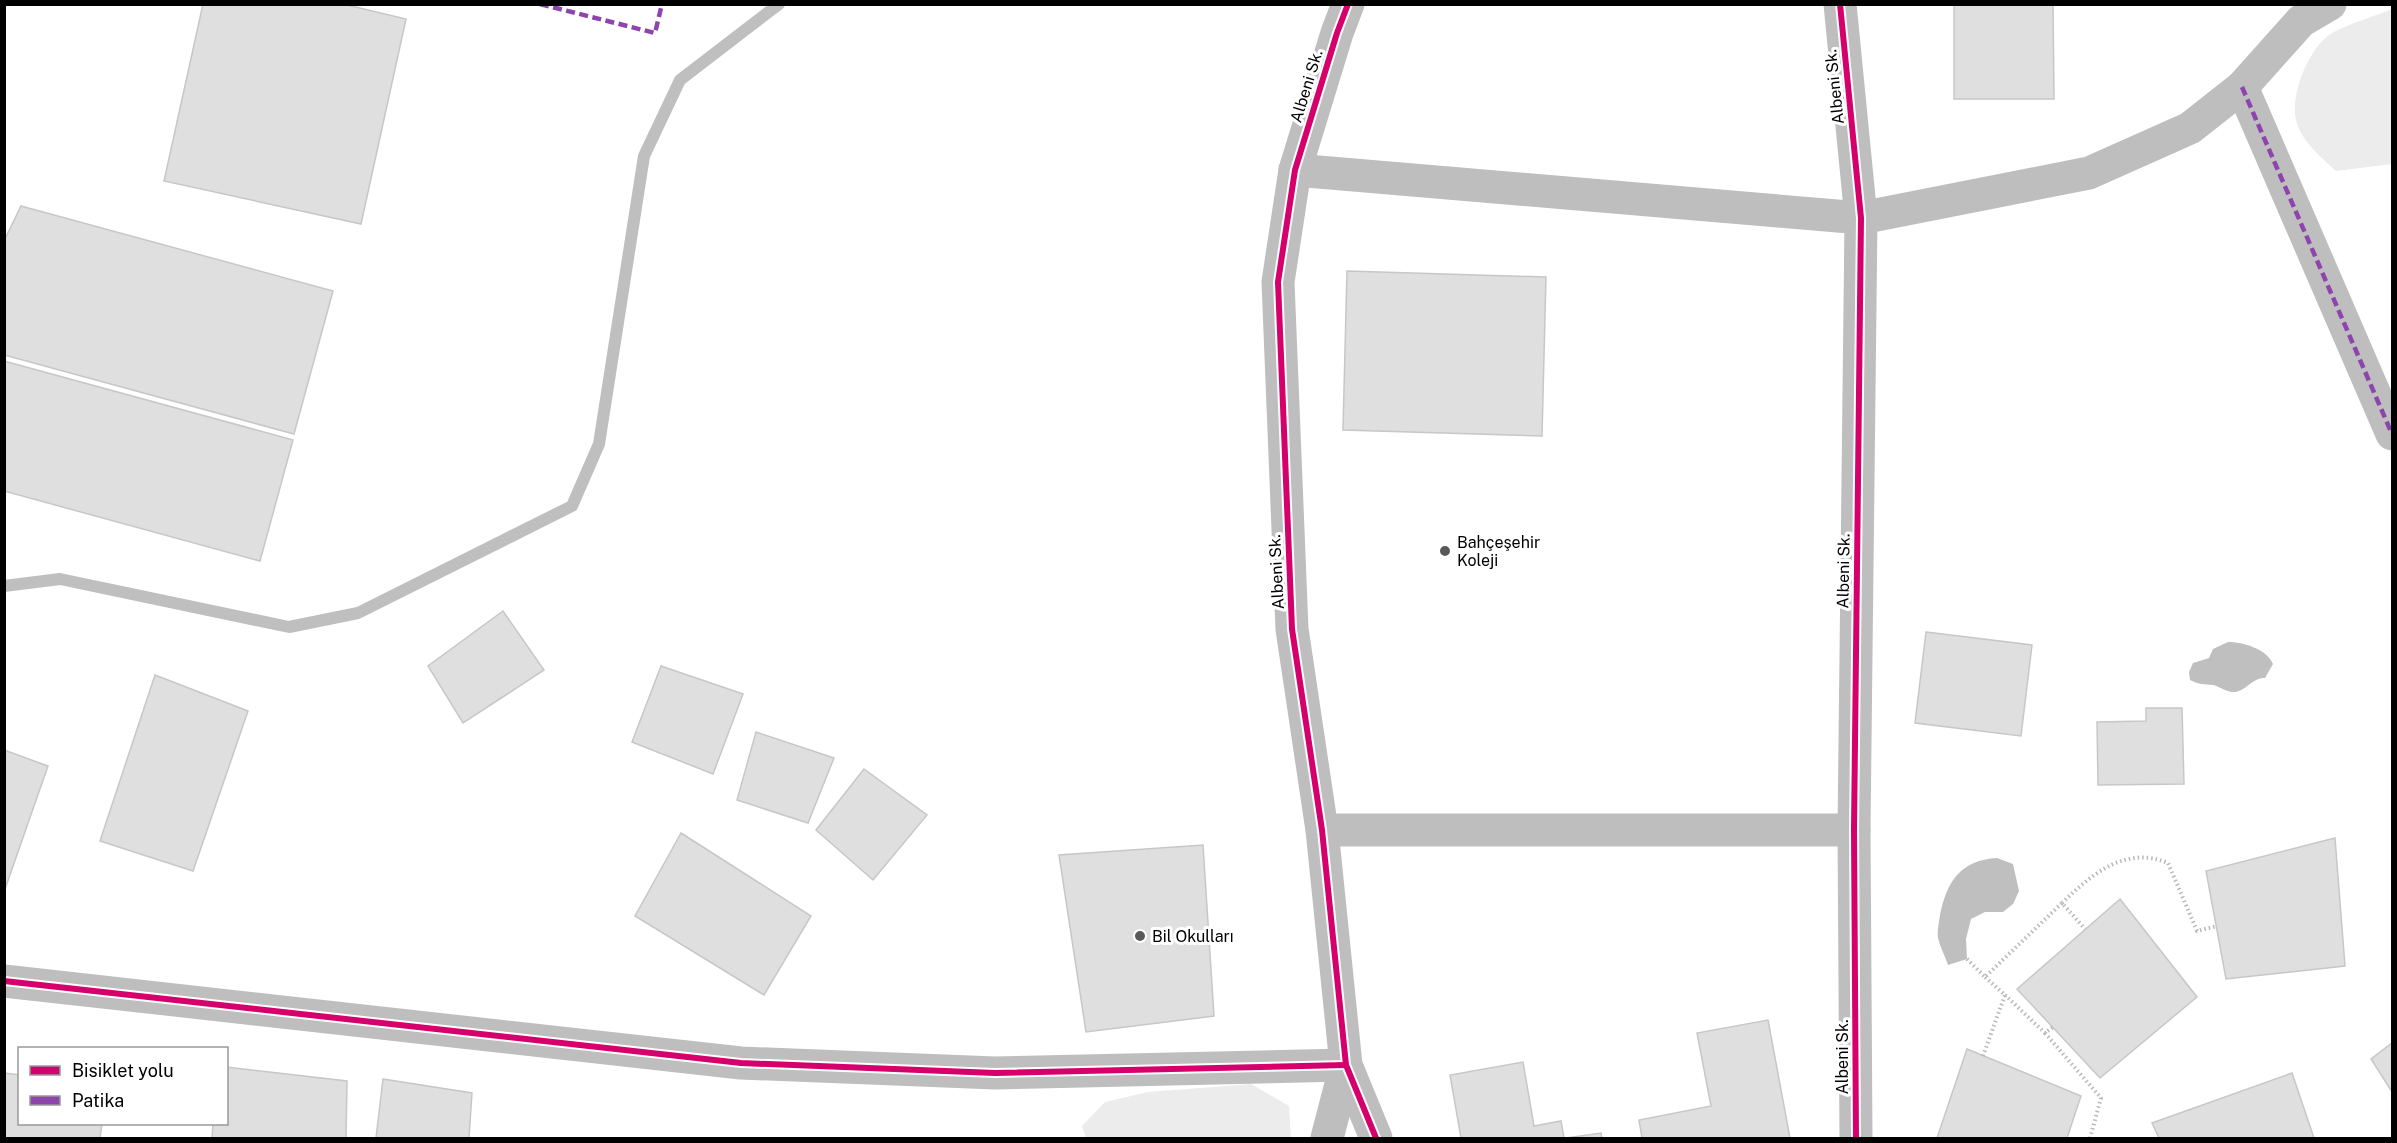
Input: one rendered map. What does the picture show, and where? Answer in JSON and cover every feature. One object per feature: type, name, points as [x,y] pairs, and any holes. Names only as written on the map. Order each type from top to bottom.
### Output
[{"type":"street","name":"Albeni Sk.","points":[[1348,4],[1295,170],[1278,282],[1292,629],[1322,830],[1346,1065],[1376,1138]]},
{"type":"street","name":"Albeni Sk.","points":[[1840,4],[1861,218],[1854,830],[1856,1138]]},
{"type":"street","points":[[1295,170],[1861,218],[2089,173],[2190,128],[2242,87],[2301,21],[2330,4]]},
{"type":"street","points":[[2242,87],[2392,434]]},
{"type":"street","points":[[1322,830],[1854,830]]},
{"type":"street","points":[[4,981],[741,1064],[995,1073],[1346,1065]]},
{"type":"street","name":"Albeni Sk.","points":[[1327,1138],[1346,1065]]},
{"type":"path","points":[[1985,977],[2102,868],[2127,860],[2152,856],[2168,863],[2197,930],[2217,926]]},
{"type":"path","points":[[2062,903],[2085,929]]},
{"type":"path","points":[[1967,959],[2045,1033],[2101,1098],[2090,1138]]},
{"type":"path","points":[[1983,1056],[2006,995]]},
{"type":"path","points":[[2045,1033],[2053,1027]]},
{"type":"shaded area","points":[[2392,9],[2392,164],[2336,171],[2312,148],[2302,135],[2296,120],[2296,97],[2303,72],[2316,49],[2332,33]]},
{"type":"shaded area","points":[[2228,642],[2241,643],[2266,654],[2273,664],[2265,678],[2236,692],[2190,680],[2189,672],[2193,663],[2209,658],[2213,649]]},
{"type":"shaded area","points":[[1997,858],[2013,864],[2019,891],[2013,904],[2003,912],[1985,912],[1971,919],[1966,939],[1967,959],[1948,965],[1938,935],[1940,915],[1947,892],[1958,874],[1965,868],[1974,863]]},
{"type":"shaded area","points":[[1251,1084],[1289,1106],[1291,1138],[1086,1138],[1082,1126],[1105,1102],[1148,1092]]},
{"type":"building","points":[[203,4],[343,4],[406,19],[361,224],[164,181]]},
{"type":"building","points":[[1954,4],[2053,4],[2054,99],[1954,99]]},
{"type":"building","points":[[21,206],[333,291],[294,434],[4,355],[4,241]]},
{"type":"building","points":[[1347,271],[1546,277],[1542,436],[1343,430]]},
{"type":"building","points":[[4,361],[293,440],[260,561],[4,491]]},
{"type":"building","points":[[503,611],[544,670],[463,723],[428,666]]},
{"type":"building","points":[[1926,632],[2032,645],[2021,736],[1915,723]]},
{"type":"building","points":[[661,666],[743,694],[713,774],[632,742]]},
{"type":"building","points":[[155,675],[248,711],[193,871],[100,841]]},
{"type":"building","points":[[2146,708],[2182,708],[2184,784],[2098,785],[2097,722],[2146,721]]},
{"type":"building","points":[[756,732],[834,758],[808,823],[737,800]]},
{"type":"building","points":[[4,750],[48,766],[4,892]]},
{"type":"building","points":[[864,769],[927,815],[873,880],[816,830]]},
{"type":"building","points":[[681,833],[811,916],[764,995],[635,916]]},
{"type":"building","points":[[2335,838],[2345,966],[2226,979],[2206,871]]},
{"type":"building","name":"Bil Okulları","points":[[1203,845],[1214,1016],[1086,1032],[1059,855]]},
{"type":"building","points":[[2120,899],[2197,997],[2100,1078],[2017,989]]},
{"type":"building","points":[[1768,1020],[1790,1138],[1642,1138],[1639,1120],[1711,1106],[1697,1033]]},
{"type":"building","points":[[2392,1043],[2392,1092],[2371,1059]]},
{"type":"building","points":[[1967,1049],[2081,1096],[2067,1138],[1937,1138]]},
{"type":"building","points":[[1523,1062],[1534,1126],[1561,1121],[1564,1138],[1461,1138],[1450,1075]]},
{"type":"building","points":[[228,1067],[347,1081],[346,1138],[212,1138],[213,1125],[228,1125]]},
{"type":"building","points":[[4,1073],[18,1075],[18,1125],[102,1125],[100,1138],[4,1138]]},
{"type":"building","points":[[2292,1073],[2314,1138],[2159,1138],[2152,1123]]},
{"type":"building","points":[[383,1079],[472,1093],[469,1138],[376,1138]]},
{"type":"building","points":[[1601,1133],[1602,1138],[1566,1138]]},
{"type":"waterway","points":[[4,586],[60,579],[289,627],[358,613],[572,506],[599,444],[644,156],[680,80],[779,4]]},
{"type":"marked path","points":[[540,4],[655,33],[662,4]]},
{"type":"marked path","points":[[2242,87],[2392,434]]},
{"type":"cycle path","points":[[1348,4],[1295,170],[1278,282],[1292,629],[1322,830],[1346,1065],[1376,1138]]},
{"type":"cycle path","points":[[1840,4],[1861,218],[1854,830],[1856,1138]]},
{"type":"cycle path","points":[[4,981],[741,1063],[995,1073],[1346,1065]]},
{"type":"place","name":"Bahçeşehir Koleji","points":[[1445,551]]},
{"type":"place","name":"Bil Okulları","points":[[1140,936]]}]
